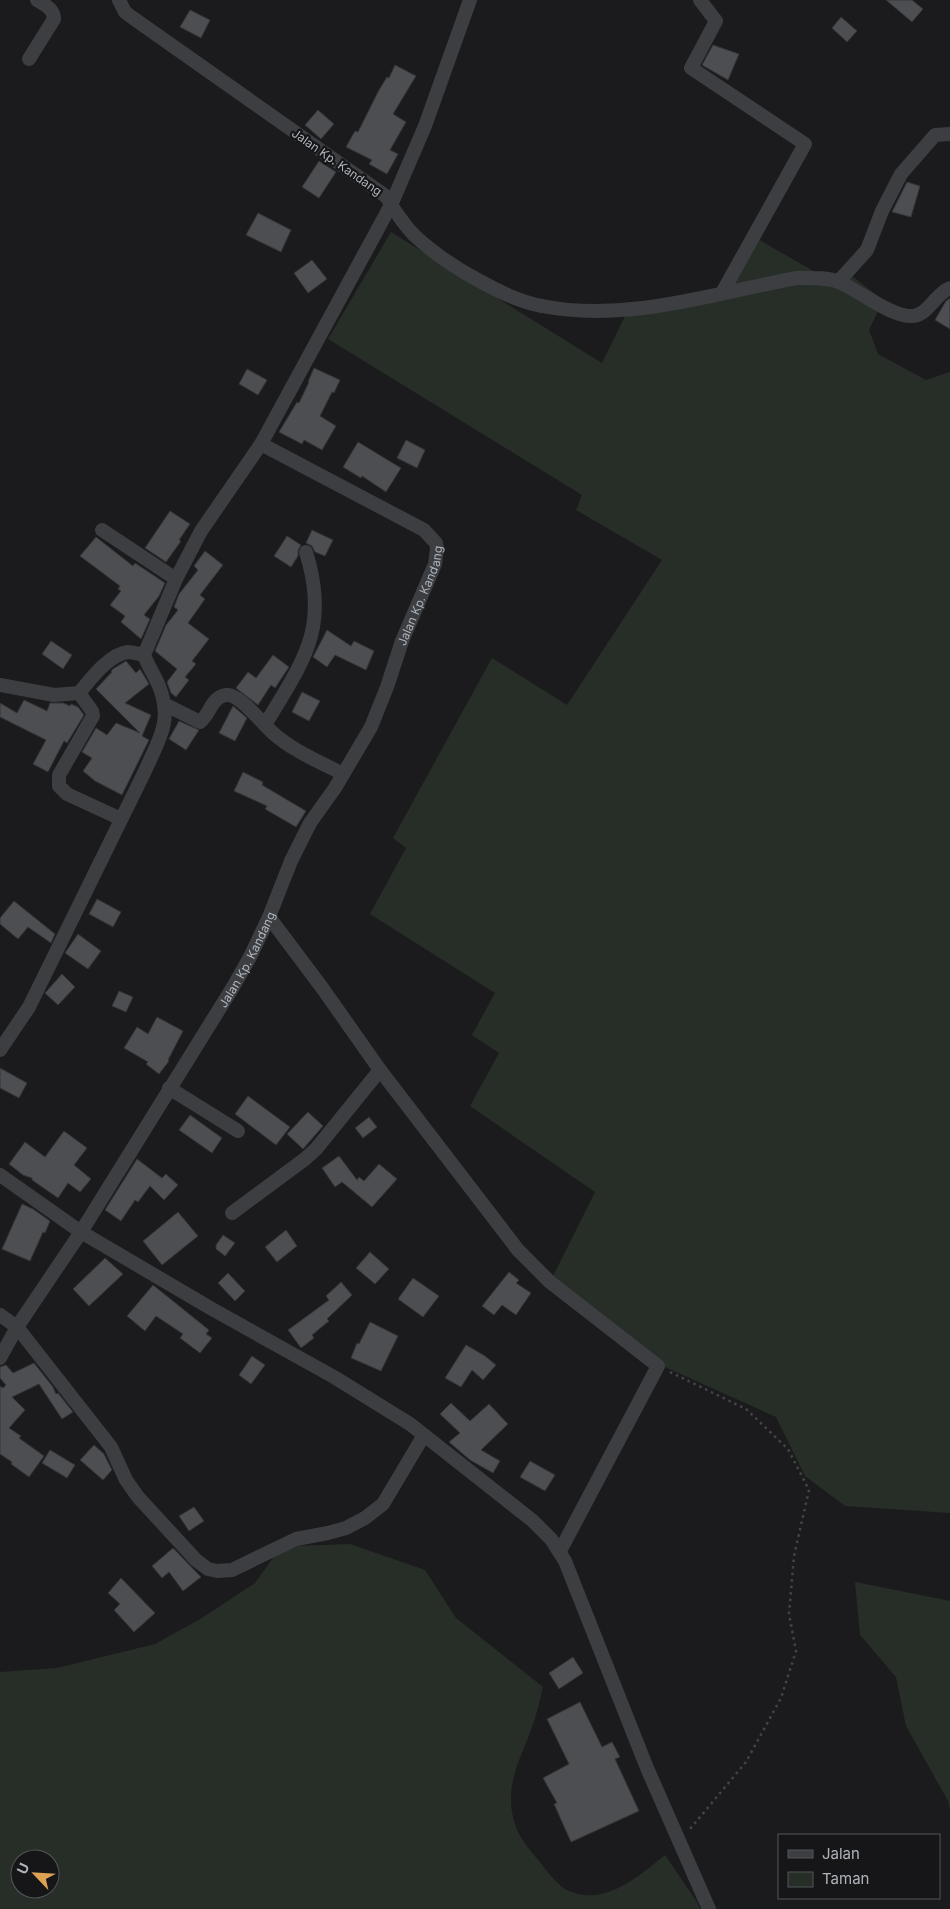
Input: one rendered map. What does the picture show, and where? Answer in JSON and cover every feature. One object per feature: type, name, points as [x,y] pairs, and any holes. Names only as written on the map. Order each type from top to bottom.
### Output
[{"type":"street","points":[[29,59],[50,28],[54,18],[51,9],[38,0]]},
{"type":"street","name":"Jalan Kp. Kandang","points":[[0,1358],[17,1327],[81,1232],[250,957],[269,917],[291,861],[310,823],[344,774],[367,735],[378,710],[402,641],[433,569],[436,557],[436,543],[424,530],[261,444],[391,205],[387,197],[132,18],[125,12],[119,0]]},
{"type":"street","points":[[470,0],[425,126],[391,205],[414,234],[441,257],[489,287],[518,299],[542,306],[595,311],[676,303],[797,278],[818,278],[838,282],[905,315],[915,316],[925,310],[943,292],[950,288]]},
{"type":"street","points":[[700,0],[716,21],[691,68],[805,144],[722,293]]},
{"type":"street","points":[[838,282],[867,250],[882,211],[901,174],[935,136],[950,134]]},
{"type":"street","points":[[0,1050],[30,1007],[162,734],[166,705],[159,685],[144,655],[176,579],[201,531],[261,444]]},
{"type":"street","points":[[102,530],[176,579]]},
{"type":"street","points":[[265,725],[304,657],[312,635],[315,600],[312,571],[306,552]]},
{"type":"street","points":[[0,685],[54,695],[79,693],[104,666],[120,655],[129,652],[144,655]]},
{"type":"street","points":[[79,693],[92,711],[92,716],[59,774],[59,786],[67,794],[121,819]]},
{"type":"street","points":[[166,705],[200,722],[204,719],[217,698],[231,695],[241,702],[272,733],[294,748],[344,774]]},
{"type":"street","points":[[269,917],[459,1175],[531,1265],[578,1305],[658,1366],[560,1551]]},
{"type":"street","points":[[232,1213],[316,1149],[380,1070]]},
{"type":"street","points":[[169,1088],[238,1131]]},
{"type":"street","points":[[0,1175],[81,1232],[410,1424],[533,1521],[551,1539],[560,1551],[577,1589],[646,1768],[709,1909]]},
{"type":"street","points":[[0,1314],[17,1327],[111,1448],[126,1480],[138,1497],[196,1560],[208,1569],[217,1571],[232,1570],[296,1539],[328,1534],[346,1528],[365,1518],[383,1504],[424,1435]]},
{"type":"path","points":[[658,1366],[746,1409],[788,1449],[809,1490],[793,1565],[789,1614],[796,1651],[781,1698],[746,1762],[679,1842]]},
{"type":"green space","points":[[391,232],[602,363],[628,310],[718,288],[756,238],[815,272],[848,273],[883,300],[869,330],[878,354],[926,380],[950,372],[950,1513],[845,1506],[805,1476],[776,1417],[645,1358],[552,1278],[595,1192],[470,1106],[499,1053],[472,1035],[495,993],[370,914],[406,848],[393,838],[492,658],[567,705],[662,560],[576,510],[582,495],[328,339]]},
{"type":"green space","points":[[350,1544],[425,1570],[456,1618],[543,1687],[531,1731],[513,1780],[511,1801],[513,1819],[519,1834],[548,1872],[565,1889],[579,1894],[606,1893],[631,1881],[665,1855],[700,1909],[0,1909],[0,1672],[57,1668],[155,1644],[202,1618],[255,1583],[273,1558],[286,1548]]},
{"type":"green space","points":[[855,1582],[950,1601],[950,1811],[948,1801],[906,1726],[896,1677],[860,1635]]},
{"type":"building","points":[[886,0],[912,0],[923,9],[912,22]]},
{"type":"building","points":[[190,10],[210,20],[201,38],[180,27]]},
{"type":"building","points":[[841,17],[857,31],[847,42],[832,28]]},
{"type":"building","points":[[713,45],[739,54],[728,80],[702,65]]},
{"type":"building","points":[[395,65],[416,76],[393,114],[406,122],[390,150],[398,154],[387,174],[369,164],[372,160],[346,147],[355,131],[358,132],[379,90],[387,77],[389,78]]},
{"type":"building","points":[[318,110],[334,124],[321,139],[305,125]]},
{"type":"building","points":[[319,161],[336,172],[319,198],[302,187]]},
{"type":"building","points":[[907,182],[920,186],[911,217],[892,212]]},
{"type":"building","points":[[258,213],[291,230],[281,252],[246,235]]},
{"type":"building","points":[[312,260],[327,279],[308,293],[294,273]]},
{"type":"building","points":[[950,298],[950,329],[935,320],[946,301]]},
{"type":"building","points":[[314,368],[340,380],[320,416],[336,426],[322,450],[304,440],[302,444],[279,432],[297,402],[299,403]]},
{"type":"building","points":[[247,369],[267,380],[258,395],[239,384]]},
{"type":"building","points":[[406,440],[425,450],[417,468],[397,458]]},
{"type":"building","points":[[358,442],[401,468],[386,492],[362,476],[361,478],[343,467]]},
{"type":"building","points":[[170,511],[190,524],[166,562],[145,548]]},
{"type":"building","points":[[312,530],[333,540],[325,556],[315,552],[312,546],[306,543]]},
{"type":"building","points":[[287,536],[301,545],[298,550],[298,556],[291,567],[274,556]]},
{"type":"building","points":[[96,537],[133,566],[135,563],[165,583],[159,596],[144,615],[150,619],[141,639],[121,622],[125,616],[110,605],[121,591],[118,589],[120,586],[80,556]]},
{"type":"building","points":[[205,551],[223,565],[200,595],[205,599],[188,623],[209,639],[192,661],[196,664],[185,677],[189,680],[176,697],[171,693],[167,682],[177,669],[155,651],[166,625],[178,610],[174,607],[179,594],[198,570],[194,566]]},
{"type":"building","points":[[327,630],[351,646],[354,641],[374,651],[366,670],[335,655],[327,667],[313,657]]},
{"type":"building","points":[[51,641],[72,655],[63,669],[42,654]]},
{"type":"building","points":[[273,655],[289,667],[275,688],[271,685],[258,705],[236,688],[248,672],[256,678]]},
{"type":"building","points":[[126,661],[136,673],[140,669],[149,684],[125,703],[151,715],[142,736],[149,740],[122,795],[95,781],[83,771],[92,758],[82,752],[96,728],[107,735],[116,723],[140,733],[96,689],[113,669]]},
{"type":"building","points":[[302,692],[320,701],[309,721],[292,712]]},
{"type":"building","points":[[24,700],[47,711],[50,703],[63,703],[70,706],[71,704],[78,707],[84,715],[67,743],[64,741],[48,772],[33,764],[46,740],[0,717],[0,703],[17,713]]},
{"type":"building","points":[[233,706],[247,718],[235,741],[219,733]]},
{"type":"building","points":[[179,721],[199,730],[186,750],[169,739]]},
{"type":"building","points":[[243,772],[263,782],[262,785],[306,811],[296,827],[265,809],[267,806],[234,791]]},
{"type":"building","points":[[97,899],[121,912],[113,927],[89,914]]},
{"type":"building","points":[[14,901],[55,934],[51,943],[28,927],[18,939],[0,924],[0,918]]},
{"type":"building","points":[[78,934],[101,951],[88,969],[65,953]]},
{"type":"building","points":[[62,974],[75,987],[58,1005],[45,993]]},
{"type":"building","points":[[119,991],[133,997],[126,1012],[112,1006]]},
{"type":"building","points":[[157,1017],[183,1031],[169,1061],[159,1074],[146,1064],[148,1062],[124,1048],[137,1027],[148,1034]]},
{"type":"building","points":[[0,1068],[27,1083],[19,1098],[0,1088]]},
{"type":"building","points":[[248,1096],[290,1127],[276,1145],[235,1114]]},
{"type":"building","points":[[308,1112],[323,1126],[303,1149],[287,1134]]},
{"type":"building","points":[[190,1115],[222,1138],[212,1153],[179,1130]]},
{"type":"building","points":[[369,1117],[377,1127],[363,1138],[355,1128]]},
{"type":"building","points":[[64,1131],[87,1148],[74,1165],[91,1179],[80,1192],[68,1183],[58,1198],[32,1180],[32,1178],[23,1175],[9,1164],[25,1142],[45,1157]]},
{"type":"building","points":[[339,1156],[357,1180],[359,1177],[364,1181],[379,1164],[397,1179],[372,1207],[342,1182],[335,1187],[322,1168]]},
{"type":"building","points":[[137,1159],[162,1178],[166,1174],[178,1185],[164,1200],[150,1186],[138,1202],[135,1200],[121,1221],[105,1210]]},
{"type":"building","points":[[22,1204],[50,1221],[30,1261],[2,1249]]},
{"type":"building","points":[[178,1212],[198,1236],[162,1265],[143,1241]]},
{"type":"building","points":[[286,1230],[297,1246],[277,1262],[265,1247]]},
{"type":"building","points":[[223,1235],[235,1243],[225,1256],[216,1249],[216,1245]]},
{"type":"building","points":[[370,1252],[389,1269],[375,1284],[356,1268]]},
{"type":"building","points":[[105,1258],[123,1274],[89,1306],[73,1289]]},
{"type":"building","points":[[509,1272],[519,1280],[516,1283],[531,1293],[516,1315],[502,1305],[494,1315],[482,1306]]},
{"type":"building","points":[[228,1273],[245,1291],[235,1301],[218,1283]]},
{"type":"building","points":[[413,1278],[439,1296],[423,1317],[398,1299]]},
{"type":"building","points":[[341,1282],[352,1295],[327,1319],[329,1321],[312,1335],[314,1338],[301,1348],[288,1330],[329,1300],[326,1296]]},
{"type":"building","points":[[153,1285],[209,1330],[206,1334],[212,1338],[200,1353],[180,1338],[183,1334],[156,1316],[145,1331],[127,1316]]},
{"type":"building","points":[[370,1322],[398,1336],[381,1371],[351,1358],[357,1343],[359,1344]]},
{"type":"building","points":[[466,1345],[496,1365],[483,1380],[472,1370],[461,1387],[445,1378]]},
{"type":"building","points":[[252,1356],[265,1365],[251,1384],[239,1375]]},
{"type":"building","points":[[34,1363],[53,1387],[56,1394],[58,1393],[73,1412],[62,1419],[39,1384],[12,1397],[25,1410],[9,1428],[21,1436],[19,1438],[44,1456],[29,1477],[0,1454],[0,1386],[3,1388],[6,1385],[0,1378],[0,1367],[6,1365],[13,1373]]},
{"type":"building","points":[[451,1403],[470,1421],[489,1404],[508,1424],[481,1450],[500,1461],[493,1473],[470,1460],[449,1442],[460,1433],[440,1414]]},
{"type":"building","points":[[94,1445],[104,1454],[112,1470],[103,1480],[80,1460]]},
{"type":"building","points":[[50,1450],[75,1465],[67,1478],[42,1463]]},
{"type":"building","points":[[530,1461],[555,1475],[545,1491],[520,1477]]},
{"type":"building","points":[[194,1507],[204,1521],[189,1531],[179,1516]]},
{"type":"building","points":[[173,1548],[201,1577],[183,1591],[169,1572],[162,1578],[152,1566]]},
{"type":"building","points":[[121,1578],[155,1613],[134,1632],[114,1610],[120,1604],[108,1593]]},
{"type":"building","points":[[573,1657],[583,1673],[559,1689],[549,1673]]},
{"type":"building","points":[[580,1702],[602,1747],[612,1742],[620,1757],[615,1759],[639,1811],[571,1842],[554,1804],[557,1803],[543,1778],[569,1764],[547,1719]]}]
